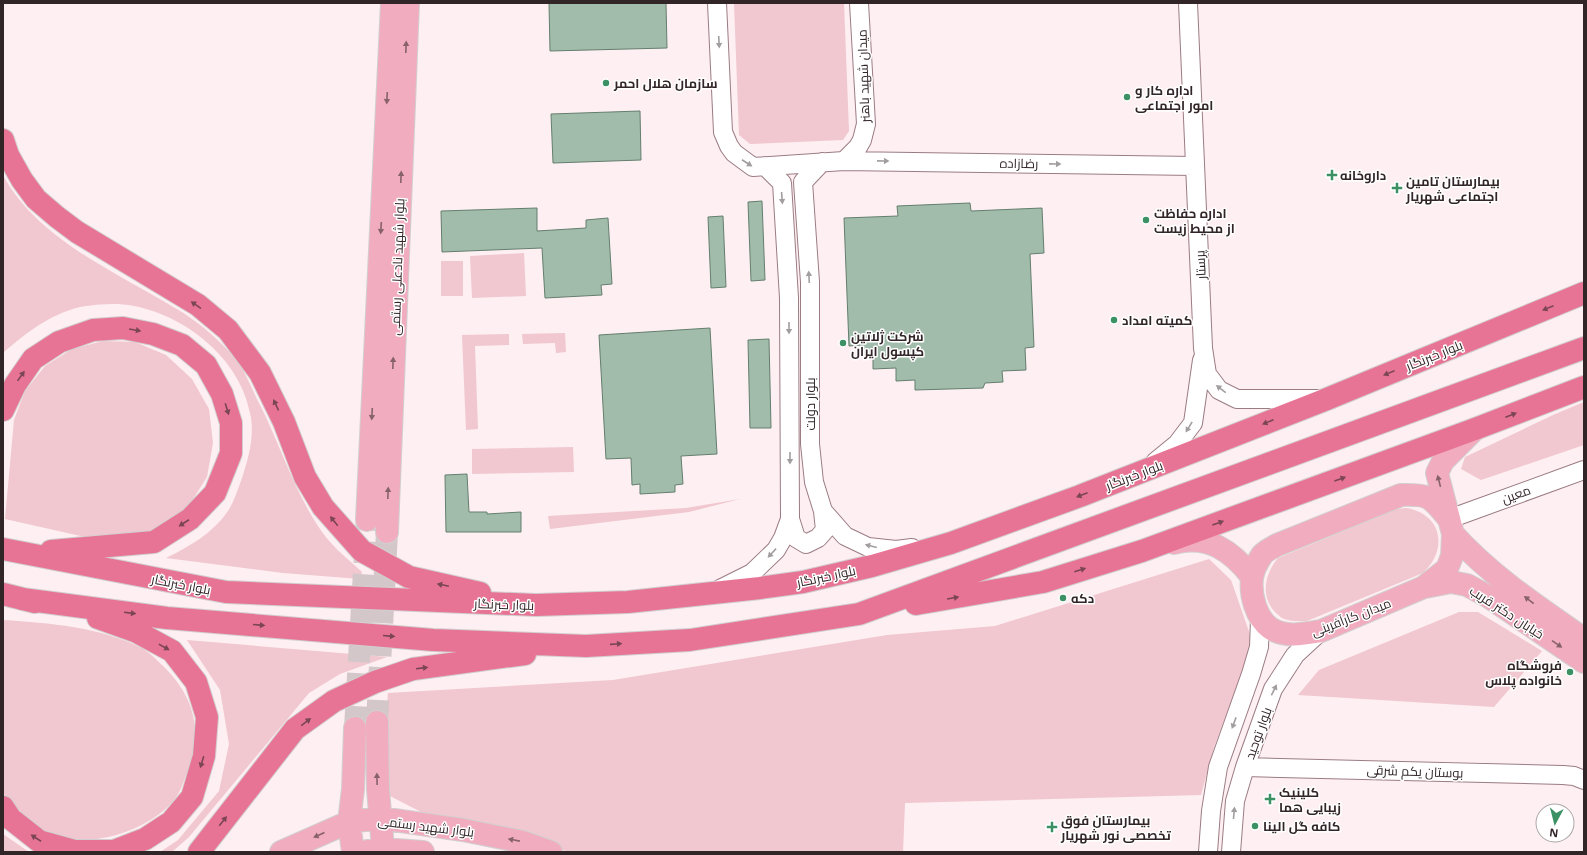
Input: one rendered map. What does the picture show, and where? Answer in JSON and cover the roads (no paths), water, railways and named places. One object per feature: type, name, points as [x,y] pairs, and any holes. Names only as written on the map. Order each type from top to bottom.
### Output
[{"type":"highway","points":[[3,140],[8,155],[22,180],[36,198],[57,217],[77,232],[198,305],[228,330],[260,373],[284,422],[306,477],[323,507],[362,551],[409,577],[536,605]]},
{"type":"highway","name":"بلوار خبرنگار","points":[[13,551],[226,592],[536,605],[628,602],[712,594],[804,582],[872,566],[951,543],[1144,472],[1327,399],[1584,293]]},
{"type":"highway","points":[[3,410],[15,385],[33,359],[59,342],[93,330],[123,328],[153,334],[182,345],[206,365],[222,394],[231,423],[231,453],[214,493],[190,519],[154,542],[13,551]]},
{"type":"highway","points":[[859,614],[1584,348]]},
{"type":"highway","points":[[199,852],[295,729],[334,701],[375,682],[413,669],[586,646],[690,640],[859,614],[1044,582],[1142,551],[1475,430],[1584,387]]},
{"type":"highway","points":[[12,597],[183,619],[433,640],[586,646]]},
{"type":"highway","points":[[3,806],[11,819],[38,841],[75,851],[114,851],[145,839],[171,822],[192,797],[204,756],[207,717],[196,682],[172,651],[137,632],[85,614],[12,597]]},
{"type":"main road","name":"بلوار شهید نادعلی رستمی","points":[[367,520],[392,3]]},
{"type":"main road","name":"بلوار شهید نادعلی رستمی","points":[[386,532],[408,3]]},
{"type":"main road","points":[[1451,527],[1438,474],[1442,461],[1475,430]]},
{"type":"main road","points":[[1260,619],[1253,598],[1252,577],[1263,554],[1277,544],[1401,495],[1417,494],[1431,498],[1451,527]]},
{"type":"main road","name":"میدان کارآفرینی","points":[[1260,619],[1271,628],[1286,634],[1304,634],[1321,631],[1424,587],[1447,569],[1452,556],[1451,527]]},
{"type":"main road","name":"خیابان دکتر قریب","points":[[1451,527],[1486,568],[1532,603],[1584,639]]},
{"type":"main road","points":[[1142,551],[1186,539],[1206,541],[1230,553],[1252,577]]},
{"type":"main road","name":"خیابان دکتر قریب","points":[[1424,587],[1451,582],[1466,585],[1489,597],[1584,662]]},
{"type":"main road","points":[[377,722],[378,789],[383,849]]},
{"type":"main road","points":[[353,852],[349,822],[354,789],[355,728]]},
{"type":"main road","name":"بلوار شهید رستمی","points":[[281,852],[349,822],[380,818],[463,830],[515,840],[551,852]]},
{"type":"main road","name":"بلوار شهید رستمی","points":[[360,852],[383,849],[423,852]]},
{"type":"street","points":[[717,3],[723,132],[729,146],[743,161],[753,166],[844,161]]},
{"type":"street","name":"میدان شهید باهنر","points":[[844,161],[858,148],[862,140],[866,124],[859,3]]},
{"type":"street","name":"پرستار","points":[[1188,3],[1203,348],[1207,374],[1219,390],[1237,399],[1327,399]]},
{"type":"street","name":"رضازاده","points":[[844,161],[1195,166]]},
{"type":"street","name":"بلوار دولت","points":[[822,162],[803,182],[810,282],[810,444],[814,482],[823,511],[845,536],[868,547],[896,550],[951,543]]},
{"type":"street","name":"بلوار دولت","points":[[712,594],[752,573],[776,550],[783,538],[790,519],[789,298],[782,183],[765,166]]},
{"type":"street","points":[[1144,472],[1177,444],[1193,423],[1203,348]]},
{"type":"street","name":"معین","points":[[1451,527],[1584,470]]},
{"type":"street","points":[[790,519],[796,538],[806,544],[818,538],[825,530],[823,511]]},
{"type":"street","name":"بلوار توحید","points":[[1208,852],[1211,811],[1218,767],[1252,674],[1259,646],[1260,619]]},
{"type":"street","name":"بلوار توحید","points":[[1231,852],[1235,801],[1245,767],[1274,689],[1295,655],[1321,631]]},
{"type":"street","name":"بوستان یکم شرقی","points":[[1245,767],[1563,775],[1574,776],[1584,780]]},
{"type":"tunnel","points":[[355,728],[367,520]]},
{"type":"tunnel","points":[[377,722],[387,532]]},
{"type":"place","name":"سازمان هلال احمر","points":[[606,83]]},
{"type":"place","name":"اداره کار و امور اجتماعی","points":[[1127,97]]},
{"type":"place","name":"داروخانه","points":[[1332,175]]},
{"type":"place","name":"بیمارستان تامین اجتماعی شهریار","points":[[1397,188]]},
{"type":"place","name":"اداره حفاظت از محیط زیست","points":[[1146,220]]},
{"type":"place","name":"کمیته امداد","points":[[1114,320]]},
{"type":"place","name":"شرکت ژلاتین کپسول ایران","points":[[843,343]]},
{"type":"place","name":"دکه","points":[[1063,598]]},
{"type":"place","name":"فروشگاه خانواده پلاس","points":[[1570,672]]},
{"type":"place","name":"کلینیک زیبایی هما","points":[[1270,799]]},
{"type":"place","name":"کافه گل الینا","points":[[1255,826]]},
{"type":"place","name":"بیمارستان فوق تخصصی نور شهریار","points":[[1052,827]]}]
